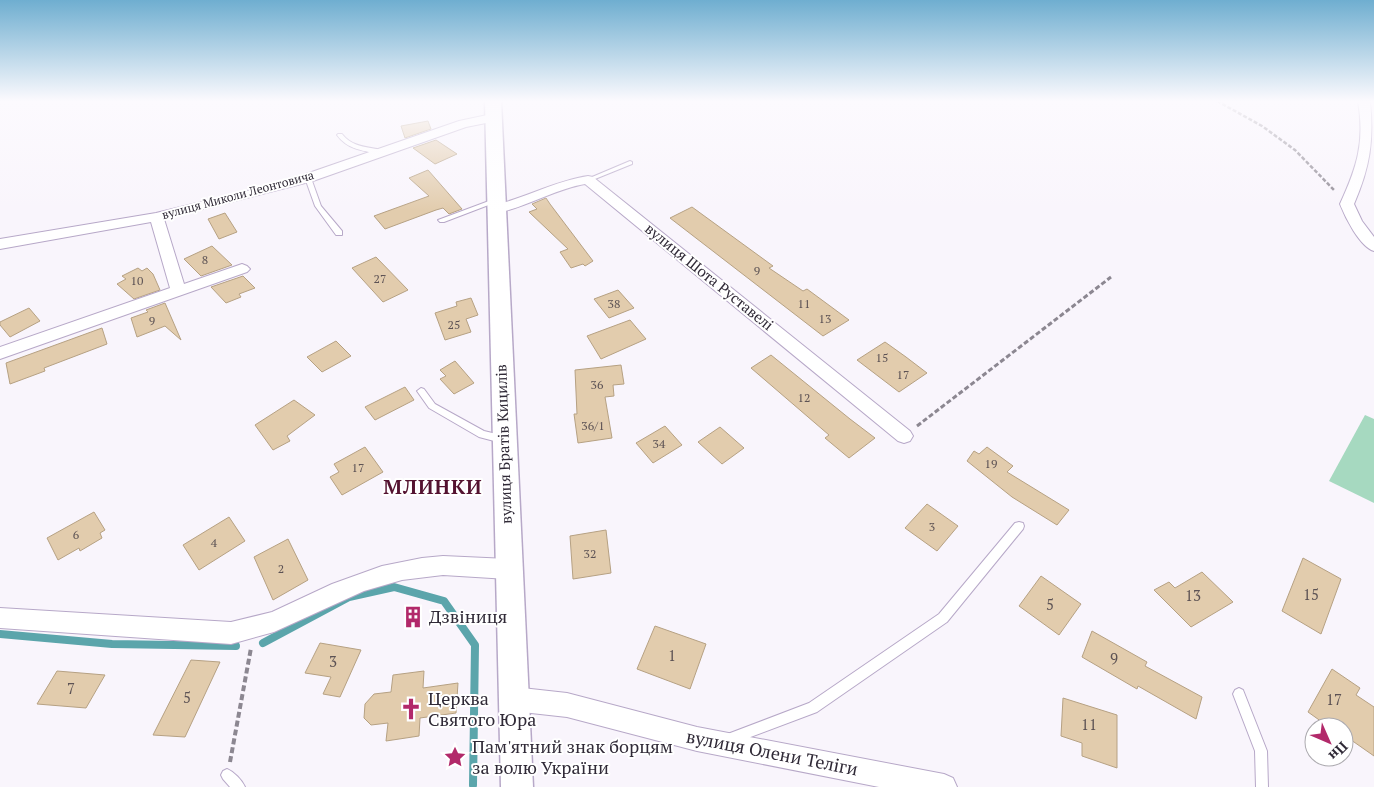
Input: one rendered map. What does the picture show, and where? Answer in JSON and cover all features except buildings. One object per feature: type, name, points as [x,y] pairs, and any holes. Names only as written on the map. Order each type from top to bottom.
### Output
[{"type":"street","name":"вулиця Миколи Леонтовича","points":[[0,244],[156,217],[255,193],[308,178],[423,138]]},
{"type":"street","name":"вулиця Братів Кицилів","points":[[494,138],[517,787]]},
{"type":"street","points":[[1372,138],[1372,148],[1347,204],[1357,225],[1374,246]]},
{"type":"street","points":[[497,204],[510,207],[574,181],[588,180]]},
{"type":"street","name":"вулиця Шота Руставелі","points":[[588,180],[904,436]]},
{"type":"street","name":"вулиця Миколи Леонтовича","points":[[156,217],[179,291]]},
{"type":"street","points":[[0,352],[242,269]]},
{"type":"street","points":[[0,618],[230,634],[255,630],[341,591],[388,574],[437,564],[476,564],[508,569]]},
{"type":"street","name":"вулиця Олени Теліги","points":[[513,699],[567,705],[697,739],[944,787]]},
{"type":"lane","points":[[342,138],[347,144],[352,146],[382,152]]},
{"type":"lane","points":[[588,180],[630,163]]},
{"type":"lane","points":[[308,178],[318,206],[339,233]]},
{"type":"lane","points":[[442,220],[497,204]]},
{"type":"lane","points":[[421,391],[432,406],[482,434],[504,439]]},
{"type":"lane","points":[[719,743],[812,708],[943,618],[1019,526]]},
{"type":"lane","points":[[1239,694],[1261,751],[1262,787]]},
{"type":"lane","points":[[227,775],[239,787]]},
{"type":"path","points":[[1278,138],[1295,150],[1347,204]]},
{"type":"path","points":[[904,436],[1111,277]]},
{"type":"path","points":[[227,775],[255,630]]},
{"type":"green space","points":[[1365,415],[1374,419],[1374,503],[1329,481]]},
{"type":"waterway","points":[[263,643],[349,597],[394,587],[444,601],[475,645],[473,785]]},
{"type":"waterway","points":[[0,634],[112,644],[236,646]]},
{"type":"place","name":"Дзвіниця","points":[[413,617]]},
{"type":"place","name":"Церква Святого Юра","points":[[411,709]]},
{"type":"place","name":"Пам'ятний знак борцям за волю України","points":[[455,757]]},
{"type":"district","name":"МЛИНКИ","points":[[433,487]]}]
